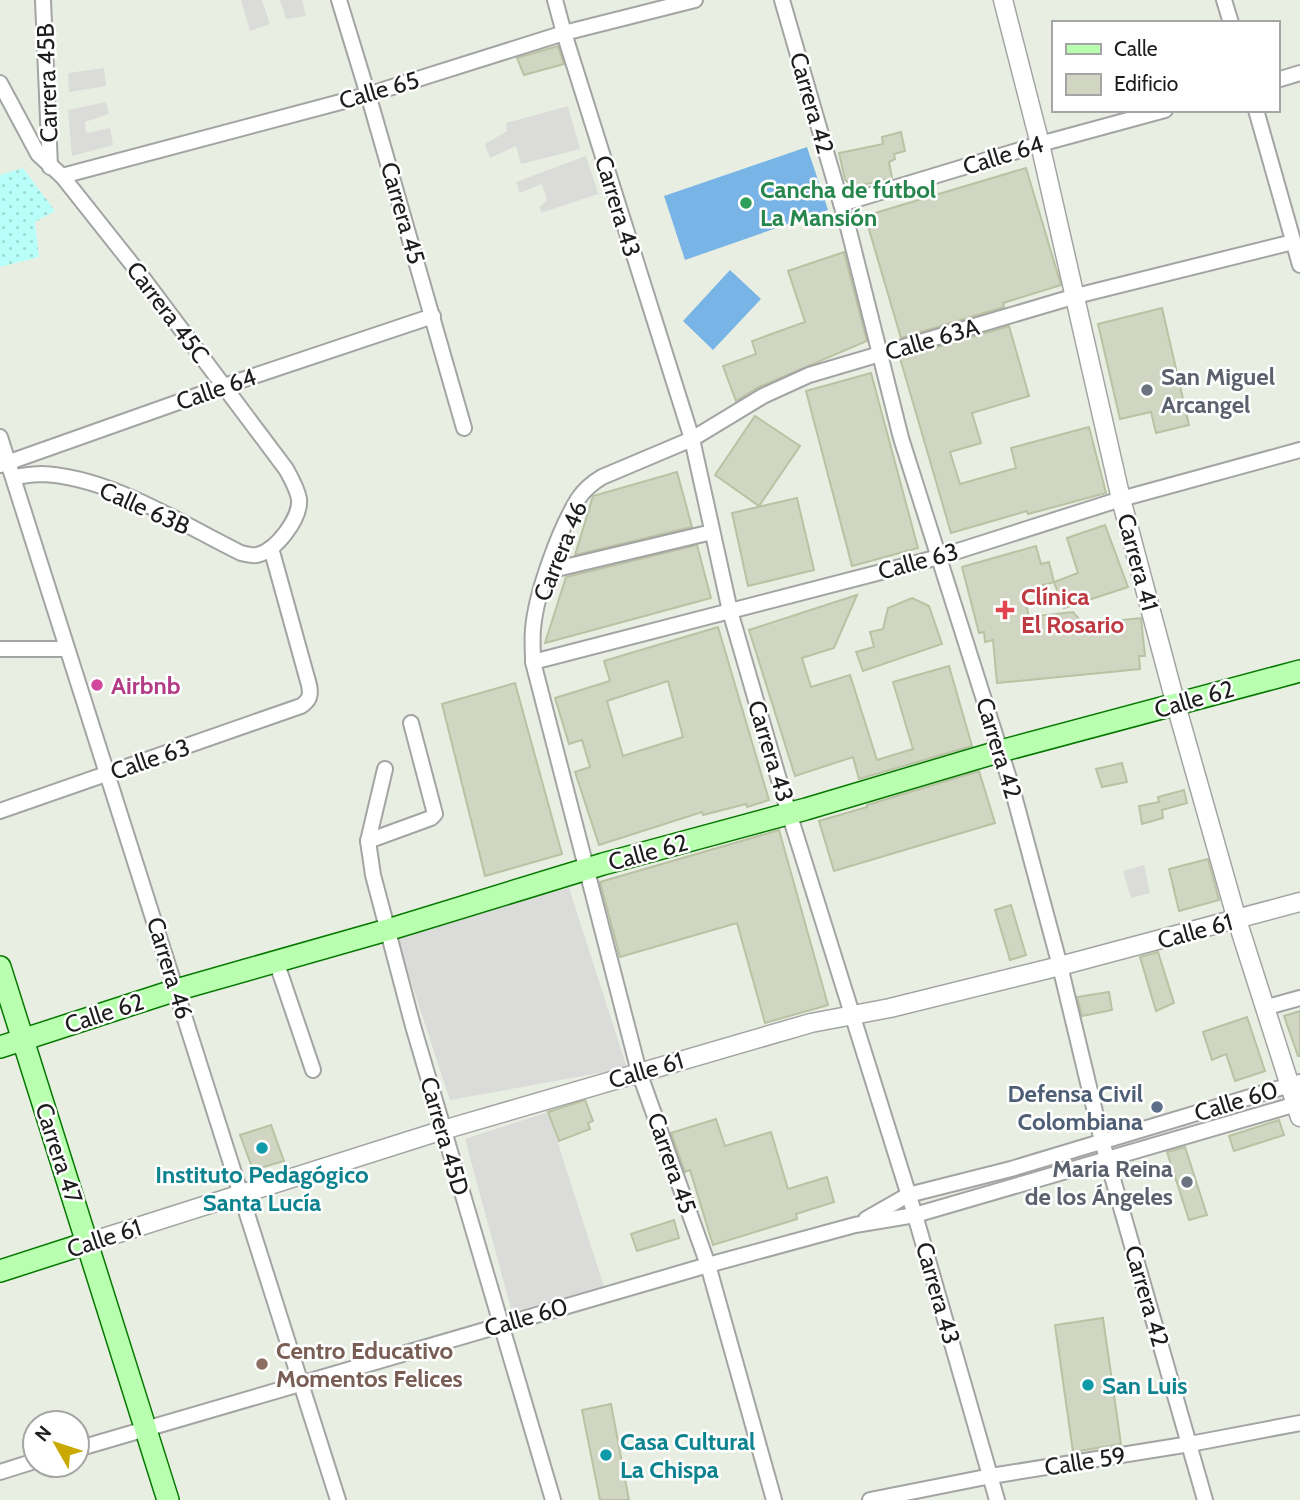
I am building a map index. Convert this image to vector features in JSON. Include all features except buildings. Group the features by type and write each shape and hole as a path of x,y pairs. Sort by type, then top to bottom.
{"main road":[{"name":"Calle 62","path":"0,1047 176,990 588,869 1001,751 1300,671"},
{"name":"Carrera 47","path":"0,967 168,1500"},
{"name":"Calle 61","path":"0,1271 88,1243"}],"street":[{"name":"Carrera 45B","path":"43,0 50,167"},
{"name":"Carrera 45","path":"339,0 464,428"},
{"name":"Carrera 43","path":"555,0 692,439 730,611 915,1215 997,1500"},
{"name":"Calle 65","path":"62,176 367,95 564,33 695,0"},
{"name":"Carrera 42","path":"782,0 841,204 901,438 1001,751 1060,966 1102,1141 1205,1500"},
{"name":"Carrera 41","path":"1003,0 1076,296 1121,499 1175,705 1264,1008 1294,1083 1299,1108"},
{"path":"1224,0 1230,21"},
{"path":"1279,79 1300,73"},
{"name":"Carrera 45C","path":"0,83 38,154 62,176 139,273 296,486 299,502 295,517 271,548"},
{"name":"Calle 64","path":"841,204 1158,112"},
{"path":"1257,112 1300,264"},
{"name":"Calle 63A","path":"590,485 602,477 692,439 786,384 809,375 1076,296 1293,242"},
{"name":"Calle 64","path":"4,463 433,316"},
{"name":"Carrera 46","path":"0,437 4,463 14,477 338,1500"},
{"name":"Calle 63","path":"533,662 939,557 1121,499 1300,450"},
{"name":"Calle 63B","path":"14,477 41,474 103,487 241,553 257,555 271,548"},
{"name":"Carrera 46","path":"533,662 536,606 571,512 590,485"},
{"path":"548,571 712,532"},
{"name":"Calle 63","path":"0,811 307,702 311,694 309,685 271,548"},
{"path":"0,649 67,649"},
{"name":"Carrera 45","path":"533,662 639,1072 708,1265 774,1500"},
{"path":"368,841 431,818 435,814 411,723"},
{"name":"Carrera 45D","path":"385,769 368,841 373,875 499,1325 553,1500"},
{"name":"Calle 61","path":"88,1243 443,1130 811,1023 853,1016 1060,966 1300,902"},
{"path":"276,961 313,1070"},
{"path":"1264,1008 1300,998"},
{"name":"Calle 60","path":"855,1225 908,1195 1011,1169 1294,1083"},
{"name":"Calle 60","path":"91,1445 708,1265 855,1225 915,1215 1107,1157 1299,1108"},
{"name":"Calle 59","path":"870,1500 991,1476 1190,1444 1300,1423"},
{"path":"0,1472 21,1465"}],"shaded area":[{"path":"241,0 262,0 270,24 250,31"},
{"path":"280,0 302,0 306,16 286,19"},
{"path":"104,68 106,86 69,92 68,73"},
{"path":"106,102 109,114 85,122 86,133 110,128 113,145 72,156 68,110"},
{"path":"568,106 580,149 521,164 516,146 490,158 485,144 507,131 506,123"},
{"name":"Cancha de fútbol La Mansión","path":"807,147 828,210 685,260 664,196"},
{"path":"586,156 598,193 601,193 541,213 540,207 547,200 542,184 520,193 516,182"},
{"path":"23,168 55,211 35,222 39,257 0,267 0,175"},
{"path":"730,270 761,299 713,350 683,321"},
{"path":"1144,865 1150,893 1131,898 1123,871"},
{"path":"569,888 627,1068 450,1100 394,930"},
{"path":"548,1112 604,1287 512,1312 465,1139"}],"place":[{"name":"Cancha de fútbol La Mansión","path":"746,203"},
{"name":"San Miguel Arcangel","path":"1147,390"},
{"name":"Clínica El Rosario","path":"1005,610"},
{"name":"Airbnb","path":"97,685"},
{"name":"Defensa Civil Colombiana","path":"1157,1107"},
{"name":"Instituto Pedagógico Santa Lucía","path":"262,1148"},
{"name":"Maria Reina de los Ángeles","path":"1187,1182"},
{"name":"Centro Educativo Momentos Felices","path":"262,1364"},
{"name":"San Luis","path":"1088,1385"},
{"name":"Casa Cultural La Chispa","path":"606,1455"}]}
